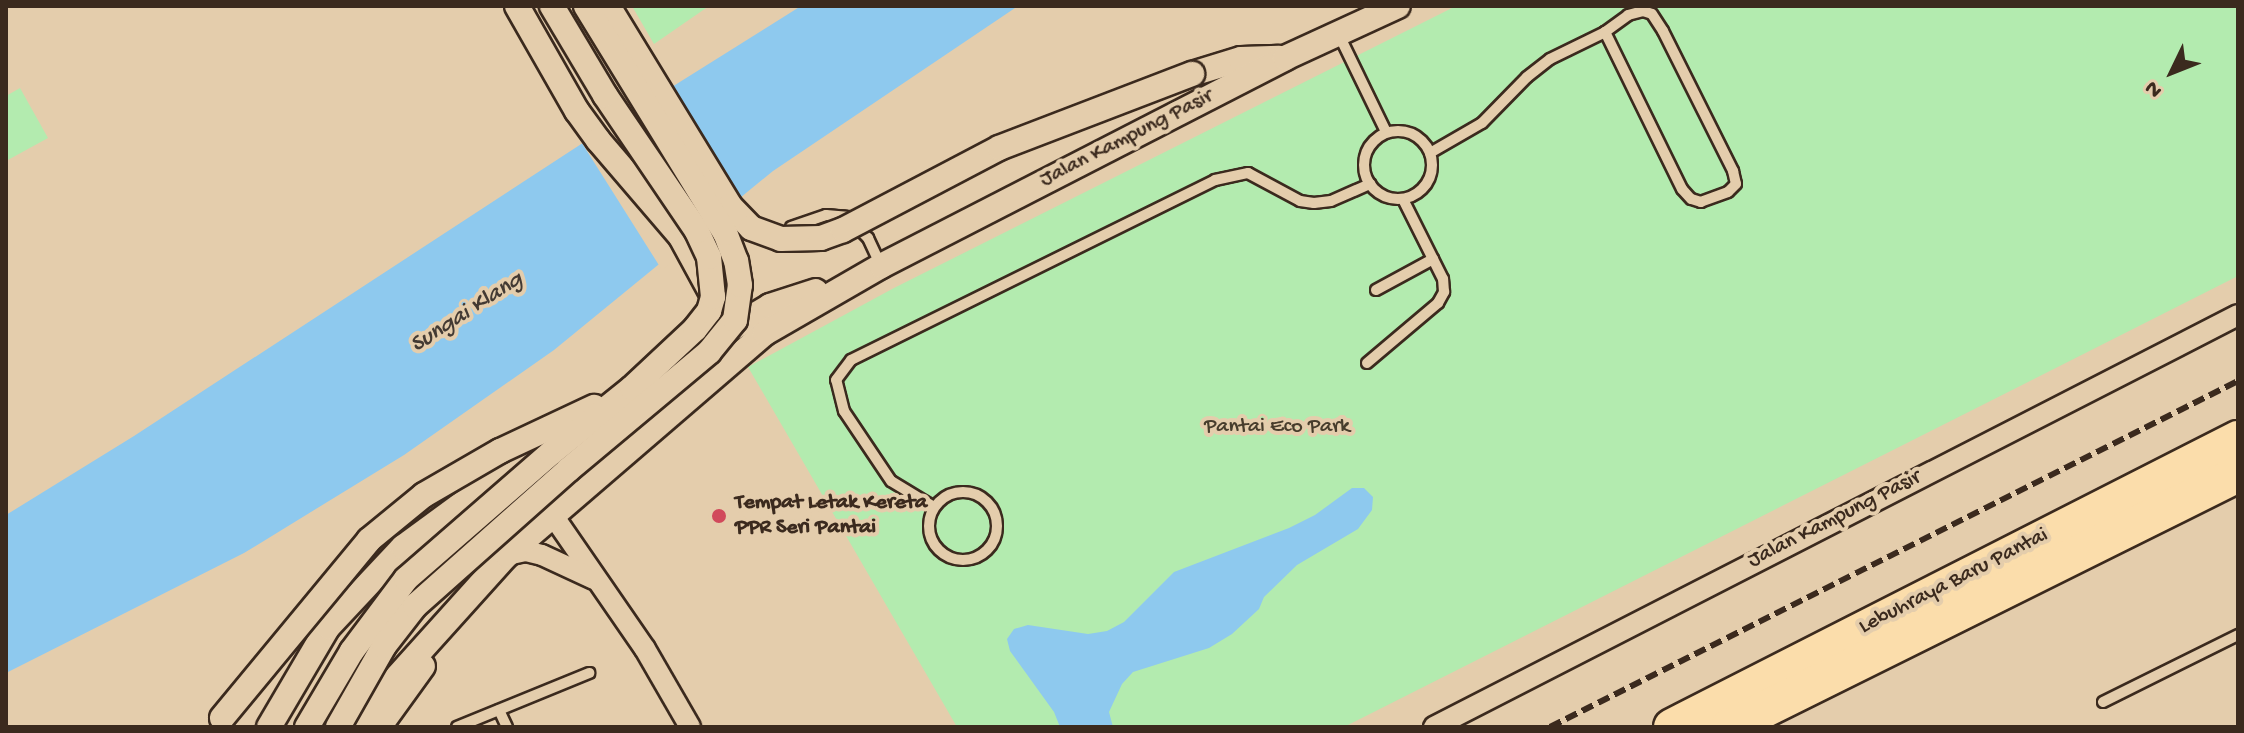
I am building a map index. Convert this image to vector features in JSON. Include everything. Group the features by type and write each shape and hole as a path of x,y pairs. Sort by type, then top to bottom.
{"highway":[{"name":"Lebuhraya Baru Pantai","path":"1672,727 2238,439"},
{"name":"Lebuhraya Baru Pantai","path":"1729,727 2238,474"}],"street":[{"path":"307,727 352,651 406,579 551,453 632,388 695,329 709,311 713,297 709,257 697,231 605,95 552,6"},
{"path":"338,727 384,646 415,606 728,332 738,309 740,285 736,261 725,233 586,6"},
{"path":"608,6 730,206 751,228 781,239 821,238 999,148 1192,74 1241,59 1285,58"},
{"name":"Jalan Kampung Pasir","path":"870,271 1351,22 1398,6"},
{"path":"522,17 598,140 681,237 713,297"},
{"path":"705,167 706,204"},
{"path":"269,727 328,627 403,547 566,428 770,306 870,271"},
{"path":"352,727 507,555 765,333 870,271"},
{"name":"Jalan Kampung Pasir","path":"1434,727 2238,315"},
{"path":"220,722 380,531 424,495 500,451 632,388"},
{"path":"566,428 554,442 544,476 554,517 645,649 690,727"},
{"path":"463,505 493,490 502,491 521,495 554,517"},
{"path":"507,555 526,551 542,555 598,581"},
{"path":"379,727 400,703 464,600"}],"lane":[{"path":"1430,153 1482,123 1527,77 1550,59 1605,32 1628,15 1643,11 1652,14 1733,171 1736,184 1728,192 1701,202 1691,199 1682,189 1605,32"},
{"path":"1351,22 1386,132"},
{"path":"1386,132 1410,132 1420,138 1430,153 1432,171 1429,181 1423,189 1403,199 1382,195 1370,184 1364,158 1376,138 1386,132"},
{"path":"934,507 891,481 844,411 836,380 851,360 1215,180 1235,173 1248,173 1300,201 1314,203 1331,201 1370,184"},
{"path":"1367,363 1442,298 1445,285 1403,199"},
{"path":"791,227 826,215 847,217 868,238 870,271"},
{"path":"1376,290 1433,259"},
{"path":"953,493 976,494 986,500 997,521 993,544 976,558 955,560 945,555 931,539 929,528 934,507 953,493"},
{"path":"2103,702 2238,635"},
{"path":"457,727 589,673"},
{"path":"499,710 507,727"}],"green space":[{"path":"632,6 709,6 654,44"},
{"name":"Pantai Eco Park","path":"1456,6 2238,6 2238,276 1344,727 957,727 748,367 894,288"},
{"path":"20,88 48,138 6,161 6,96"}],"water":[{"name":"Sungai Klang","path":"801,6 1018,6 773,171 554,350 404,455 244,553 6,673 6,515 134,436 592,137"},
{"path":"1352,488 1364,488 1373,497 1372,510 1358,529 1297,565 1264,597 1259,609 1232,634 1209,648 1133,672 1122,684 1109,712 1113,727 1060,727 1054,712 1010,651 1007,639 1014,629 1028,625 1088,634 1107,631 1124,622 1174,572 1289,528 1315,515"}],"pier":[{"path":"672,83 712,162 741,203 662,270 580,140"}],"railway":[{"path":"1550,727 2238,381"}],"place":[{"name":"Tempat Letak Kereta PPR Seri Pantai","path":"719,516"}]}
